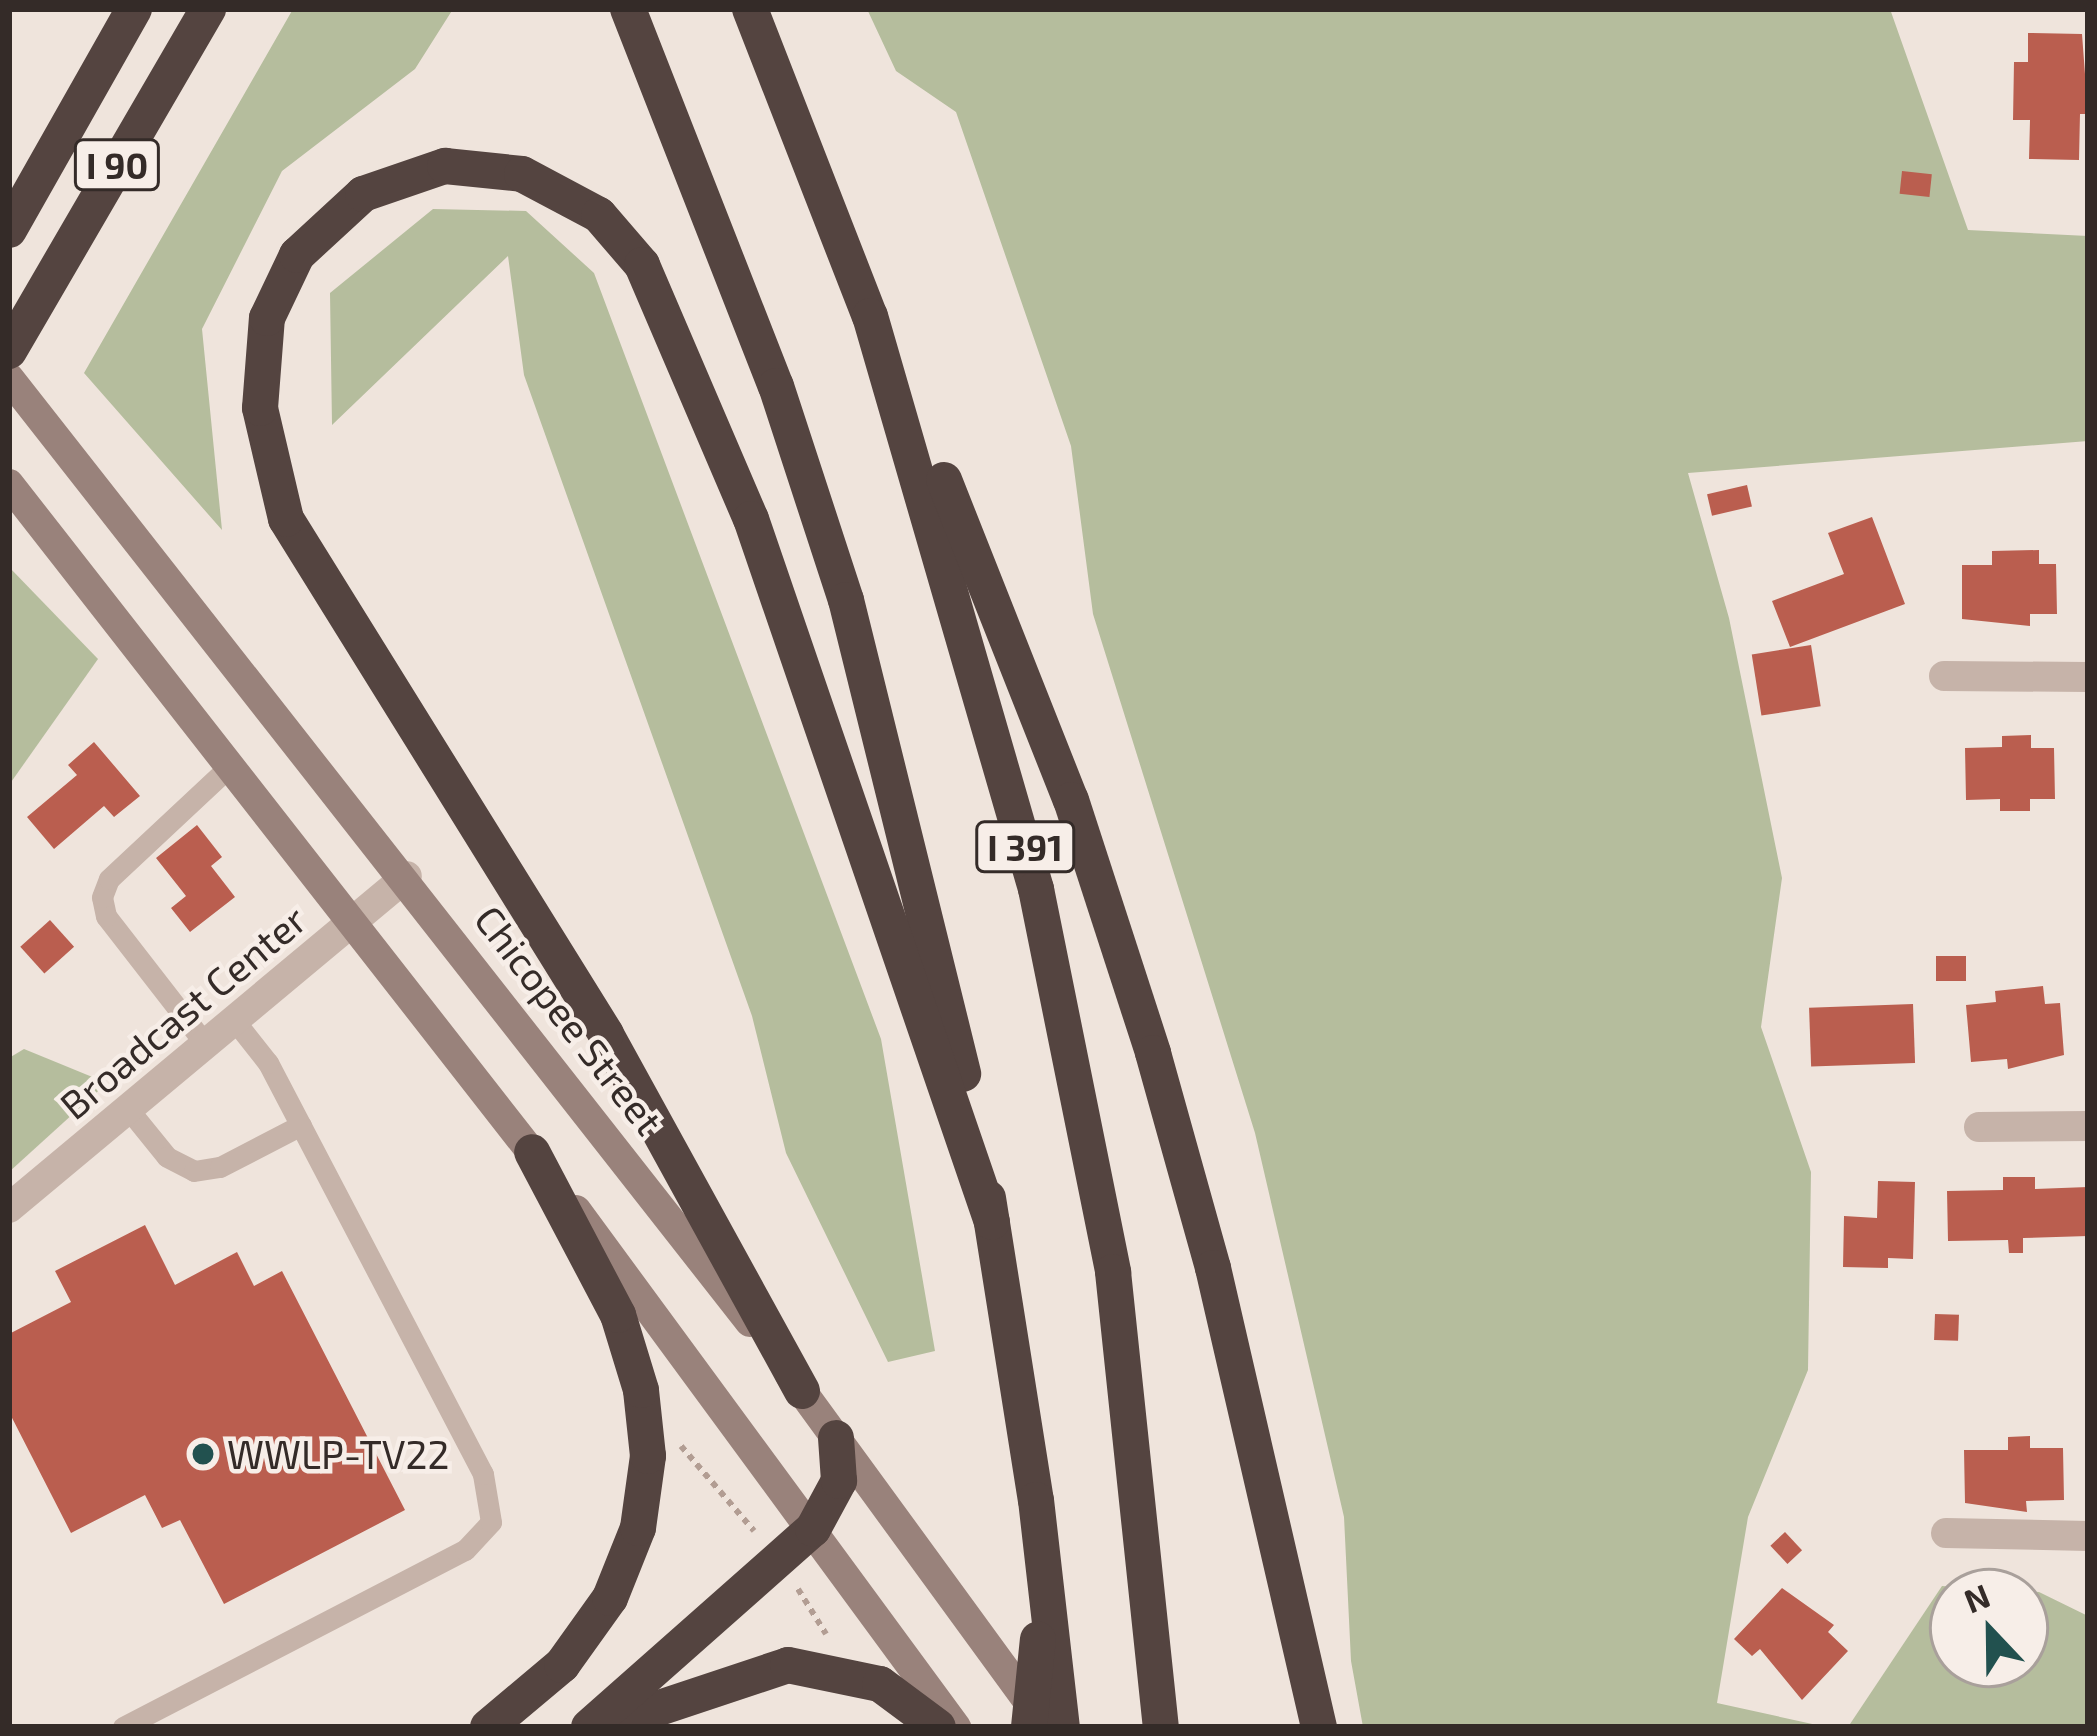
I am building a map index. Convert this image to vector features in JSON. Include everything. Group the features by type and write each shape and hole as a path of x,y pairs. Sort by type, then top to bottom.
{"highway":[{"name":"I 90","path":"9,230 134,9"},
{"name":"I 90","path":"18,336 208,9"},
{"name":"I 391","path":"628,9 776,386 846,600 926,907 992,1222 1045,1570 1062,1727"},
{"name":"I 391","path":"750,9 831,212 981,678 1078,1079 1134,1433 1160,1724"},
{"path":"802,1391 606,1034 286,519 260,408 267,318 312,236 363,194 446,166 522,174 599,215 642,265 751,519 992,1222"},
{"path":"831,212 995,602 1114,926 1214,1268 1318,1727"},
{"path":"488,1727 562,1665 610,1598 638,1528 648,1456 641,1390 618,1315 532,1152"},
{"path":"589,1727 813,1529 839,1481 836,1438"},
{"path":"1029,1727 1045,1570"},
{"path":"606,1727 717,1683 788,1665 880,1684 938,1727"}],"main road":[{"name":"Chicopee Street","path":"9,378 407,876 802,1391 1046,1727"},
{"path":"9,484 532,1152 956,1727"}],"street":[{"path":"1944,676 2088,677"},
{"name":"Broadcast Center","path":"9,1208 407,876"},
{"path":"1979,1127 2088,1126"},
{"path":"1946,1533 2088,1536"}],"lane":[{"path":"206,1045 106,916 102,897 109,879 232,764"},
{"path":"123,1727 465,1550 491,1522 483,1474 301,1125 234,1020"},
{"path":"129,1110 167,1157 194,1171 220,1166 301,1125"}],"path":[{"path":"671,1444 687,1448 758,1535"},
{"path":"794,1583 831,1642"}],"green space":[{"path":"293,9 453,9 415,69 282,171 202,329 222,530 84,373"},
{"path":"867,9 1890,9 1968,230 2088,236 2088,441 1688,473 1729,618 1782,878 1761,1027 1811,1172 1808,1370 1748,1517 1717,1703 1826,1727 1363,1727 1351,1661 1344,1517 1255,1133 1093,614 1071,446 956,112 896,71"},
{"path":"433,209 526,211 594,273 881,1039 935,1351 888,1362 786,1153 752,1016 524,375 508,256 332,425 330,293"},
{"path":"9,567 98,659 9,785"},
{"path":"24,1049 107,1083 9,1172 9,1058"},
{"path":"2049,1597 2088,1616 2088,1727 1848,1727 1929,1606 1929,1688 2049,1688"}],"building":[{"path":"2028,33 2082,34 2088,114 2080,114 2079,160 2029,159 2030,120 2013,120 2014,62 2028,62"},
{"path":"1902,171 1932,174 1929,197 1900,194"},
{"path":"1747,485 1752,506 1712,516 1707,494"},
{"path":"1872,517 1905,604 1790,647 1772,601 1844,574 1828,533"},
{"path":"2039,550 2039,564 2056,564 2057,614 2030,614 2030,626 1962,619 1962,565 1992,565 1992,551"},
{"path":"1811,645 1821,706 1761,716 1752,654"},
{"path":"2031,735 2031,748 2054,748 2055,799 2030,799 2030,811 2000,811 2000,799 1966,800 1965,748 2002,747 2002,736"},
{"path":"94,742 140,796 114,817 104,806 54,849 27,817 77,775 68,765"},
{"path":"197,825 222,857 211,866 235,897 190,932 171,908 186,896 156,858"},
{"path":"50,920 74,947 44,974 20,947"},
{"path":"1936,956 1966,956 1966,981 1936,981"},
{"path":"2043,986 2045,1004 2060,1003 2064,1055 2008,1069 2007,1059 1971,1062 1966,1005 1996,1002 1995,991"},
{"path":"1913,1004 1915,1063 1811,1067 1809,1008"},
{"path":"2003,1177 2035,1177 2035,1189 2088,1187 2088,1236 2023,1238 2023,1253 2009,1253 2008,1240 1948,1241 1947,1191 2003,1190"},
{"path":"1878,1181 1915,1182 1913,1259 1888,1258 1888,1268 1843,1267 1844,1216 1877,1218"},
{"name":"WWLP-TV22","path":"145,1225 175,1285 237,1252 254,1286 282,1271 405,1510 224,1604 180,1520 162,1528 145,1495 71,1533 9,1412 9,1334 71,1302 55,1271"},
{"path":"1935,1314 1959,1315 1958,1341 1934,1340"},
{"path":"2030,1436 2030,1448 2063,1448 2064,1500 2026,1501 2027,1512 1965,1503 1964,1450 2008,1450 2008,1437"},
{"path":"1785,1532 1802,1550 1787,1564 1770,1546"},
{"path":"1782,1588 1834,1625 1828,1632 1848,1651 1802,1700 1760,1649 1752,1656 1734,1639"}],"place":[{"name":"WWLP-TV22","path":"203,1454"}]}
